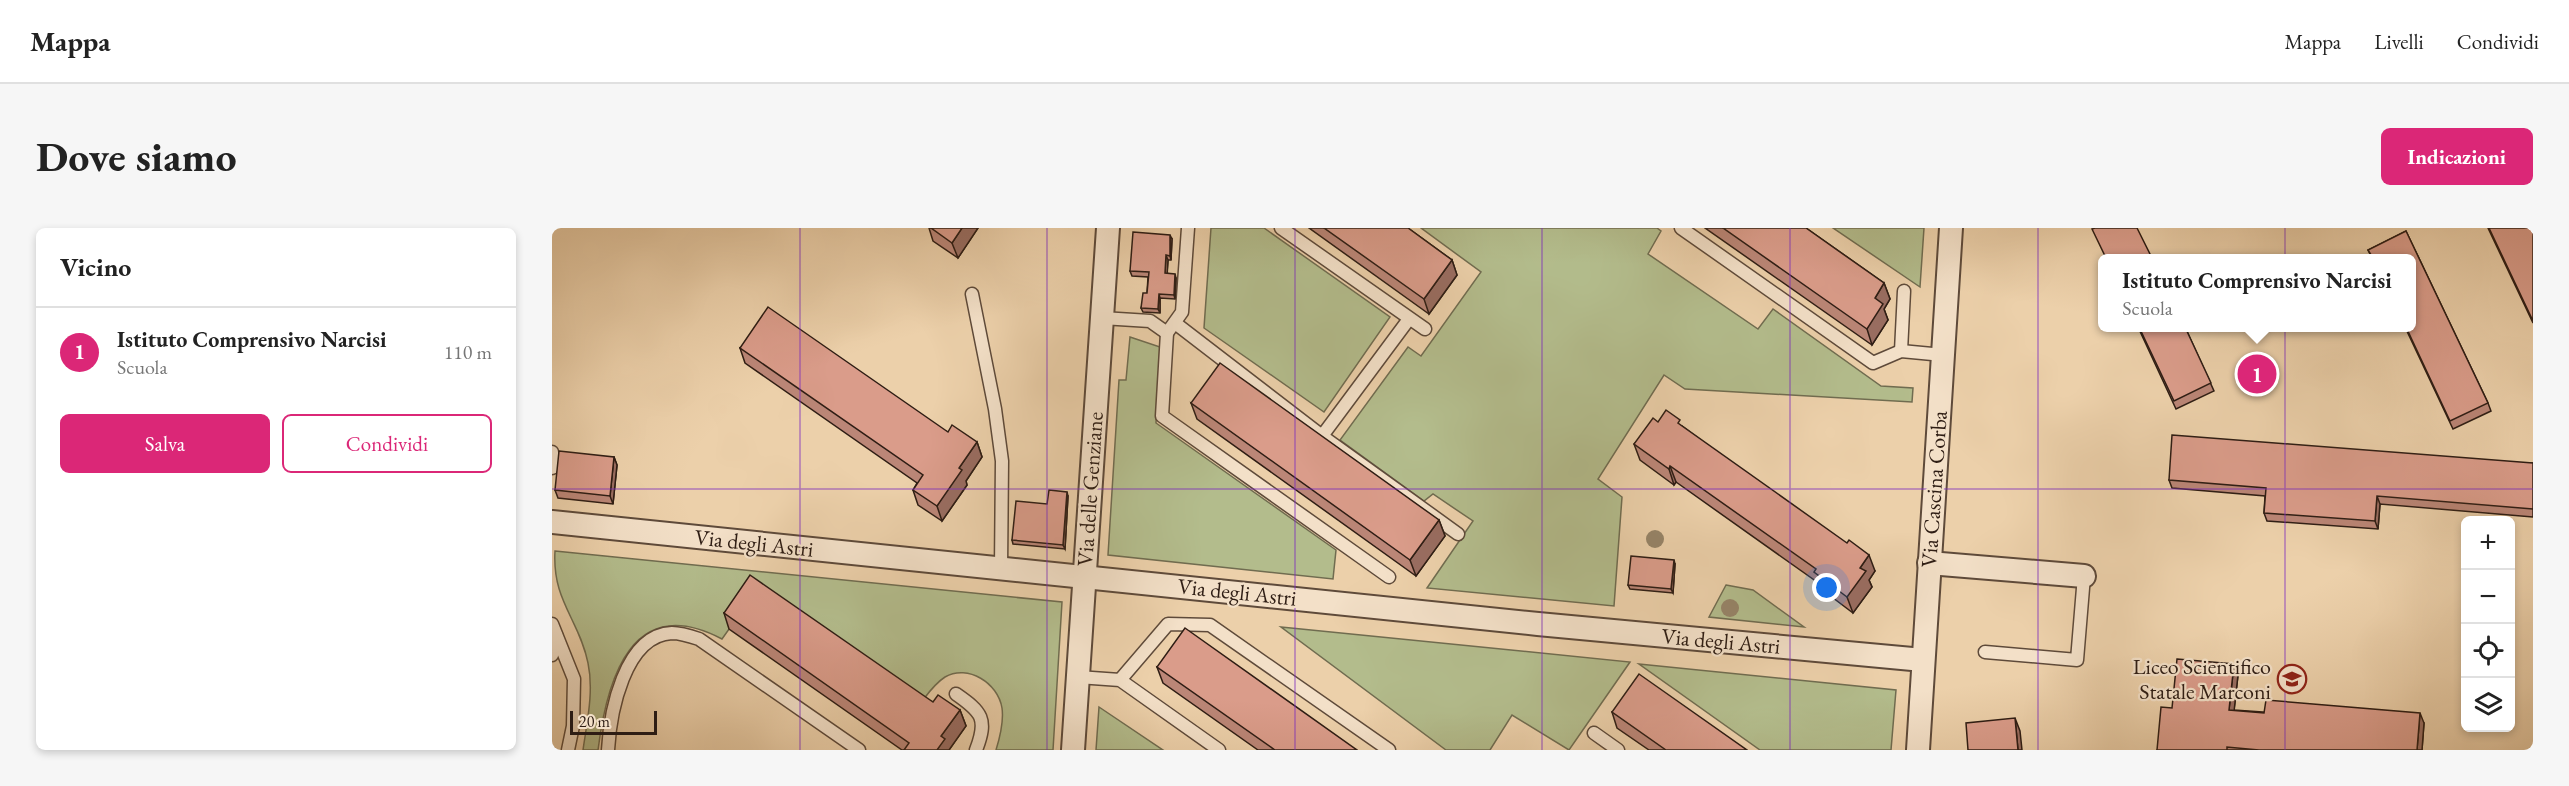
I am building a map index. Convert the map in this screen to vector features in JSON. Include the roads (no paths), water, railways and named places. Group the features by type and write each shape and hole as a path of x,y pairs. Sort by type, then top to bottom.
{"street":[{"name":"Via delle Genziane","path":"1073,750 1108,228"},
{"name":"Via Cascina Corba","path":"1918,750 1951,228"},
{"name":"Via degli Astri","path":"552,522 1550,625 1923,660"},
{"path":"1929,563 2084,576"}],"lane":[{"path":"1188,228 1182,312 1167,333 1162,416 1389,577"},
{"path":"1281,228 1425,329"},
{"path":"1681,228 1873,363 1901,351 1943,355"},
{"path":"1901,351 1904,291"},
{"path":"972,294 995,410 1002,461 1001,568"},
{"path":"1102,318 1150,321 1167,333"},
{"path":"1322,436 1409,319"},
{"path":"1175,323 1322,436 1458,534"},
{"path":"552,452 552,468"},
{"path":"1985,652 2077,660 2084,576"},
{"path":"1120,680 1168,624 1210,625 1389,750"},
{"path":"552,655 554,629"},
{"path":"554,629 574,679 573,726 568,750"},
{"path":"608,750 617,693 632,662 649,642 671,633 699,639 859,750"},
{"path":"1078,677 1120,680 1220,750"},
{"path":"956,694 977,708 980,714 982,727 976,750"},
{"path":"1594,733 1618,750"}],"place":[{"name":"Istituto Comprensivo Narcisi","path":"2257,374"},
{"name":"Liceo Scientifico Statale Marconi","path":"2292,679"}]}
